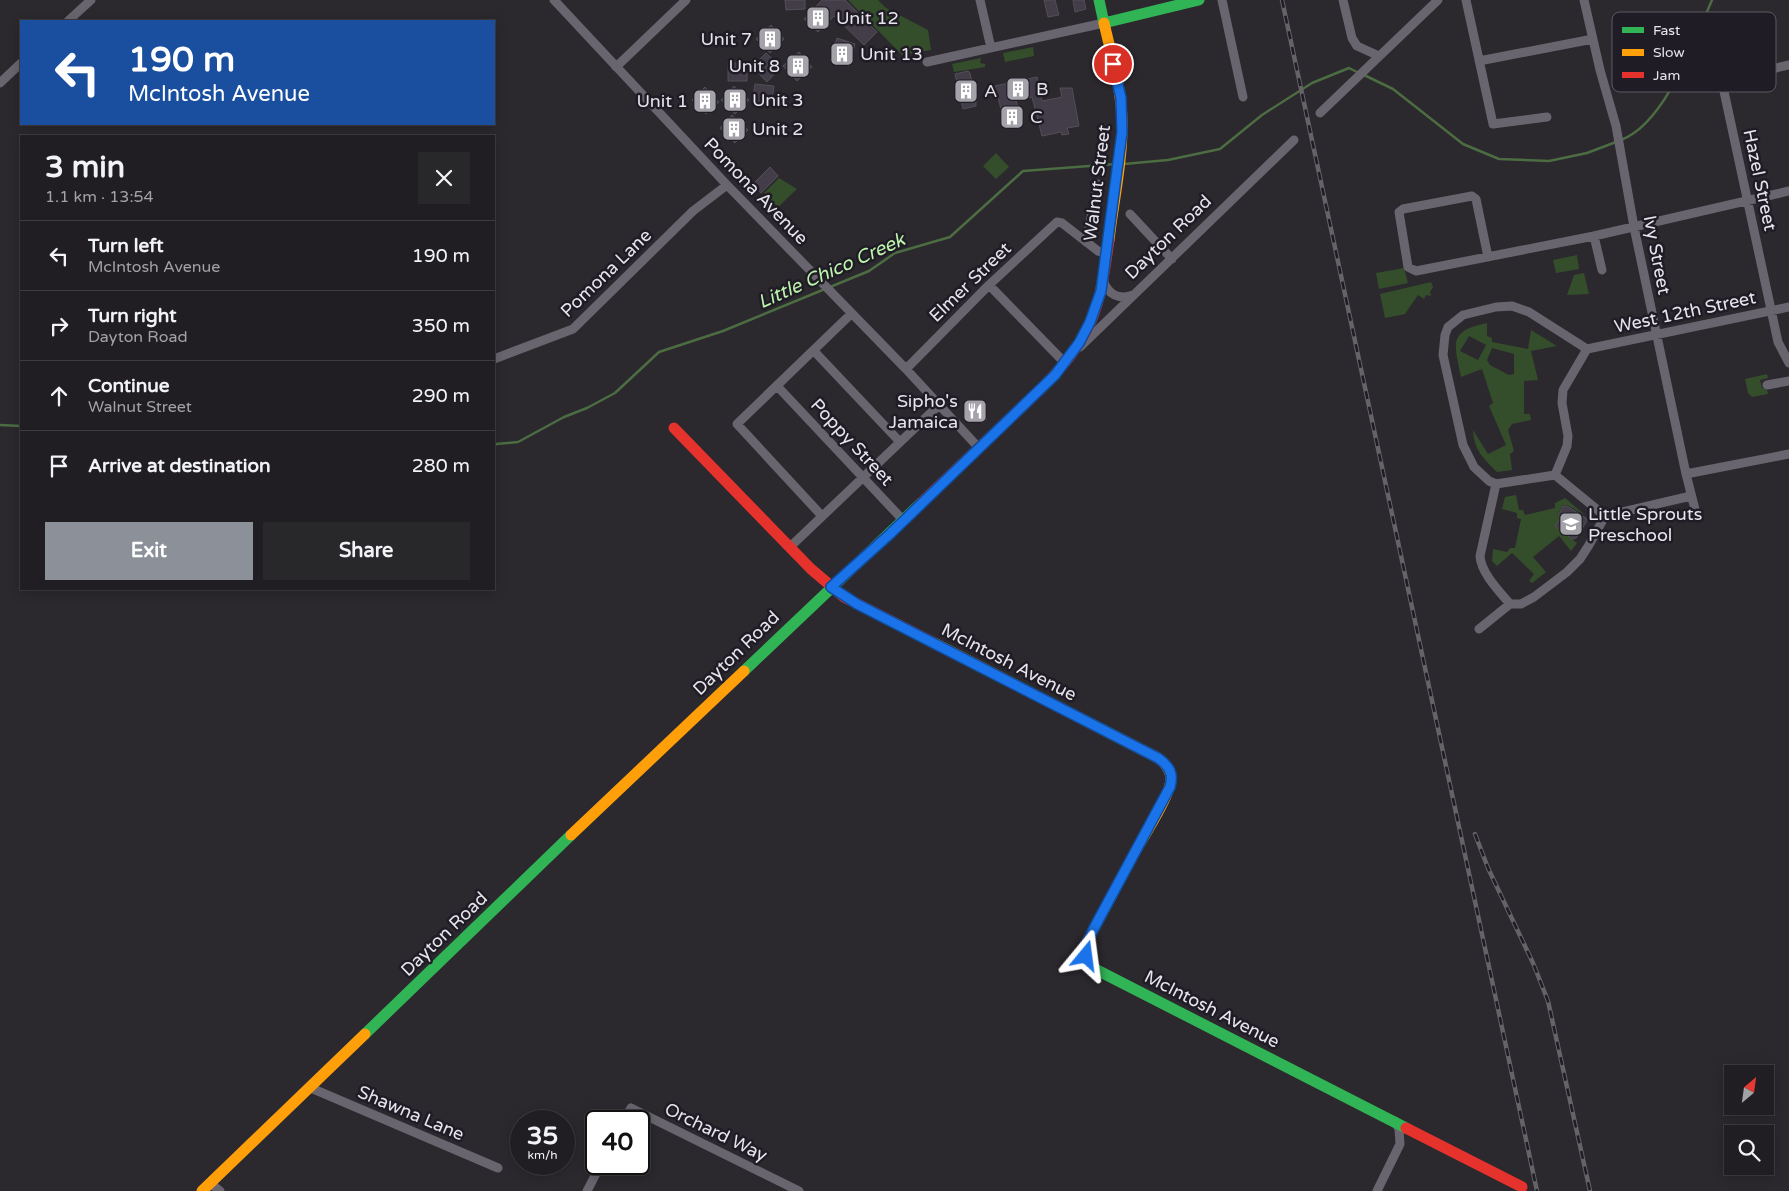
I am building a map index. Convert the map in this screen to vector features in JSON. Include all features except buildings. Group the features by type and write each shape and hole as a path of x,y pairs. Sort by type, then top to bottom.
{"street":[{"path":"69,20 91,0"},
{"name":"Pomona Avenue","path":"555,0 727,185 906,369 978,447"},
{"path":"616,67 686,0"},
{"path":"980,0 991,48"},
{"name":"Walnut Street","path":"1064,362 1079,343 1090,322 1101,291 1120,145 1121,98 1099,0"},
{"path":"927,62 1199,0"},
{"path":"1222,0 1243,97"},
{"path":"1343,0 1352,38 1357,46 1379,56"},
{"path":"1320,113 1438,0"},
{"path":"1466,0 1493,124 1547,117"},
{"name":"Ivy Street","path":"1584,0 1623,158 1634,227 1656,334 1697,517"},
{"path":"1479,61 1593,39"},
{"path":"0,82 20,64"},
{"path":"1776,68 1789,65"},
{"name":"Hazel Street","path":"1725,92 1778,342 1789,363"},
{"name":"Dayton Road","path":"206,1187 311,1088 582,825 1055,375 1064,362 1294,140"},
{"path":"1098,184 1086,242 1106,254"},
{"name":"Pomona Lane","path":"495,359 573,330 693,211 727,185"},
{"path":"1488,257 1476,199 1472,196 1403,209 1399,212 1408,267 1416,271 1488,257 1577,239 1594,236 1789,191"},
{"path":"1130,214 1172,259"},
{"name":"Elmer Street","path":"906,369 989,285 1054,223 1060,222 1086,242"},
{"path":"1594,236 1602,270"},
{"path":"1103,278 1108,290 1114,295 1125,298 1133,295"},
{"path":"989,285 1064,362"},
{"path":"1555,475 1567,441 1562,403 1563,390 1588,349 1529,312 1512,306 1496,307 1463,315 1448,327 1445,335 1443,355 1463,445 1474,467 1488,481 1496,484 1555,475 1605,516"},
{"name":"West 12th Street","path":"1588,349 1789,306"},
{"path":"822,516 737,424 851,314"},
{"path":"814,351 900,442"},
{"path":"1767,385 1789,381"},
{"name":"Poppy Street","path":"778,386 903,520"},
{"path":"790,546 938,405"},
{"name":"McIntosh Avenue","path":"674,428 831,587 857,604 1165,763 1172,775 1170,787 1085,948 1088,961 1100,973 1522,1186"},
{"path":"1686,474 1789,454"},
{"path":"1496,484 1480,561 1510,604"},
{"path":"1479,629 1510,604 1521,604 1567,572 1590,545 1605,516 1691,496"},
{"name":"Shawna Lane","path":"311,1088 498,1168"},
{"name":"Orchard Way","path":"650,1117 799,1191"},
{"path":"1377,1191 1400,1144 1399,1129 1395,1121"},
{"path":"587,1191 595,1175"},
{"path":"206,1187 220,1191"}],"green space":[{"path":"848,0 878,0 886,8 928,30 931,50 902,55"},
{"path":"1033,47 1034,56 1005,62 1003,53"},
{"path":"981,58 980,63 985,64 985,67 954,72 952,64"},
{"path":"996,153 1009,167 996,179 983,166"},
{"path":"779,178 797,189 778,207 764,193"},
{"path":"1577,255 1579,269 1556,273 1553,260"},
{"path":"1404,268 1408,283 1379,289 1376,273"},
{"path":"1584,273 1589,294 1567,295 1574,275"},
{"path":"1431,282 1433,287 1430,292 1431,296 1426,295 1424,299 1418,295 1405,314 1385,318 1380,294"},
{"path":"1487,323 1487,336 1492,338 1492,342 1528,349 1531,330 1557,346 1531,351 1538,380 1524,381 1524,414 1530,414 1531,420 1512,424 1508,430 1514,451 1510,454 1512,470 1497,472 1484,458 1475,443 1473,430 1488,454 1506,445 1489,406 1493,403 1482,369 1461,377 1456,347 1457,340 1466,330","holes":["1469,336 1486,345 1478,360 1460,351","1492,348 1514,354 1514,374 1509,375 1490,365 1487,360"]},
{"path":"1767,374 1768,378 1760,380 1762,388 1767,390 1768,394 1752,397 1748,393 1745,379"},
{"path":"1516,495 1519,510 1523,510 1525,515 1555,508 1555,503 1565,498 1585,515 1564,505 1557,515 1561,517 1555,526 1577,543 1571,551 1559,536 1533,557 1546,572 1532,583 1529,581 1534,574 1512,553 1497,566 1492,561 1493,549 1507,552 1510,548 1515,548 1521,519 1517,518 1517,513 1502,509 1505,497"}],"waterway":[{"name":"Little Chico Creek","path":"1707,12 1712,0"},
{"name":"Little Chico Creek","path":"1124,164 1168,160 1220,149 1262,115 1312,83 1349,68 1359,73"},
{"name":"Little Chico Creek","path":"1364,75 1393,89 1463,144 1499,159 1549,161 1587,153 1616,142"},
{"name":"Little Chico Creek","path":"1621,140 1637,131 1651,117 1668,92"},
{"name":"Little Chico Creek","path":"830,287 869,271 895,253 950,237 1023,171 1116,164"},
{"name":"Little Chico Creek","path":"495,446 518,442 564,417 587,408 615,393 659,352 723,331 825,289"},
{"name":"Little Chico Creek","path":"0,425 20,426"}],"railway":[{"path":"1282,0 1537,1191"},
{"path":"1475,834 1488,868 1533,963 1548,1001 1590,1191"}],"traffic: fast":[{"path":"1099,0 1104,23 1199,0"},
{"path":"744,671 921,503"},
{"path":"365,1034 571,835"},
{"path":"1136,850 1088,940 1086,955 1093,968 1406,1128"}],"traffic: slow":[{"path":"1104,23 1116,76 1122,116 1121,157 1109,240"},
{"path":"934,643 1158,758 1168,768 1171,777 1168,792 1136,850"},
{"path":"571,835 744,671"},
{"path":"202,1191 365,1034"}],"traffic: jam":[{"path":"921,503 1042,388 1075,350 1095,311 1103,281 1109,240"},
{"path":"674,428 811,569 844,597 934,643"},
{"path":"1406,1128 1522,1187"}],"place":[{"name":"Unit 12","path":"818,18"},
{"name":"Unit 7","path":"770,39"},
{"name":"Unit 13","path":"842,54"},
{"name":"Unit 8","path":"798,66"},
{"name":"B","path":"1018,89"},
{"name":"A","path":"966,91"},
{"name":"Unit 3","path":"735,100"},
{"name":"Unit 1","path":"705,101"},
{"name":"C","path":"1012,117"},
{"name":"Unit 2","path":"734,129"},
{"name":"Sipho's Jamaica","path":"975,411"},
{"name":"Little Sprouts Preschool","path":"1571,524"}],"route":[{"path":"1086,956 1085,948 1088,940 1170,787 1172,780 1170,769 1158,758 857,604 831,587 890,534 1055,375 1079,343 1097,306 1101,291 1122,132 1121,98 1113,64"}]}
